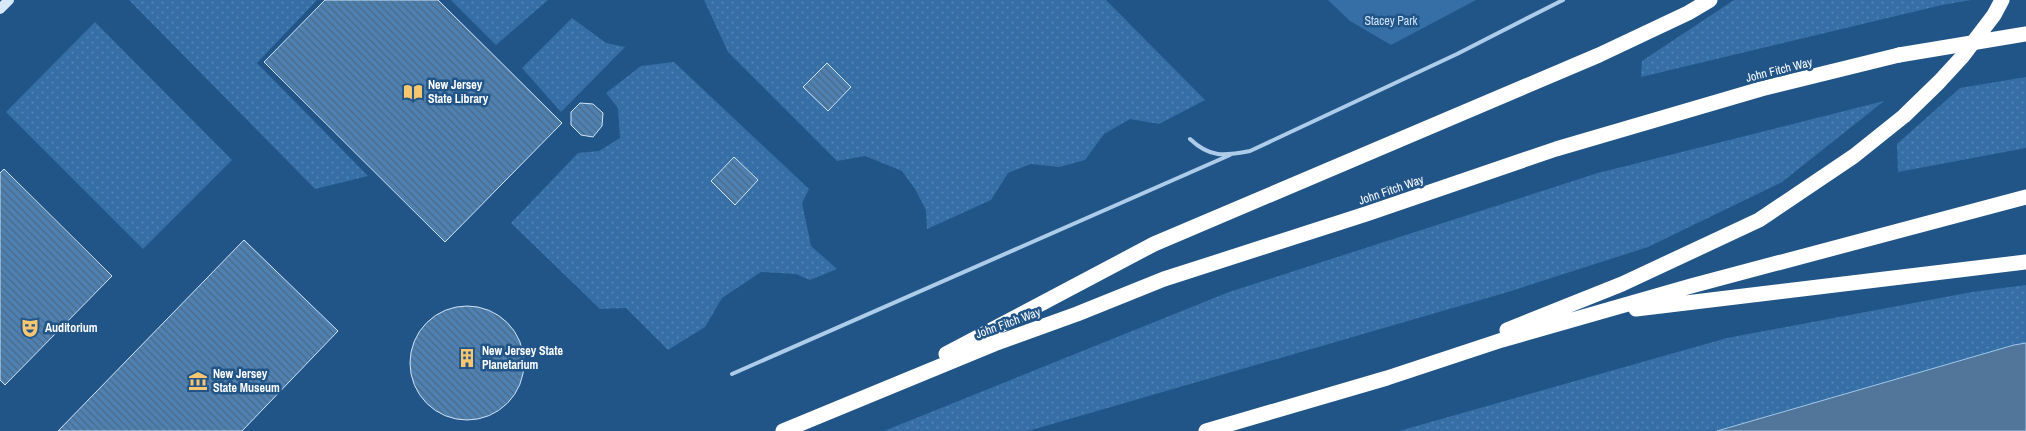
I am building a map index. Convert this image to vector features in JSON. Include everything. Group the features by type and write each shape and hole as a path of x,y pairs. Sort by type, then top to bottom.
{"highway":[{"path":"866,397 1154,244 1599,55 1688,13 1710,0"},
{"path":"1387,378 1622,284 1759,220 1854,156 1904,116 1962,57 1994,15 2002,0"},
{"name":"John Fitch Way","path":"783,431 994,344 1077,314 1164,279 1366,214 1556,149 1761,89 1899,55 2026,34"},
{"path":"1206,431 1387,378 1502,340 1692,286 2026,197"},
{"path":"1595,314 2026,262"}],"street":[{"path":"0,9 9,0"}],"lane":[{"path":"732,374 1230,155 1250,151 1457,54 1563,0"},
{"path":"1190,139 1202,150 1214,154 1230,155"}],"green space":[{"path":"129,0 317,0 257,63 368,176 315,189"},
{"path":"451,0 548,0 496,45"},
{"path":"704,0 1106,0 1205,100 1159,124 1130,119 1104,134 1085,160 1059,167 1031,164 1008,173 991,200 927,229 926,210 915,189 902,171 865,156 837,161 728,52"},
{"name":"Stacey Park","path":"1328,0 1476,0 1391,45 1350,21"},
{"path":"1734,0 1971,0 1942,5 1641,77 1642,61"},
{"path":"572,18 606,43 625,47 561,112 522,68"},
{"path":"95,22 232,160 143,249 6,112"},
{"path":"674,62 809,189 802,203 811,246 837,269 810,280 796,274 761,272 722,298 705,327 668,350 626,308 600,309 511,223 578,153 599,151 620,138 618,108 606,93 641,66"},
{"path":"2026,77 2026,148 1898,172 1897,144 1960,88"},
{"path":"1884,101 1782,182 1648,247 1508,292 1028,431 884,431 1229,292 1598,173"},
{"path":"2026,285 2026,343 1717,431 1399,431 1727,338 1972,292"}],"shaded area":[{"path":"2026,343 2026,431 1717,431 2014,345"}],"building":[{"name":"New Jersey State Library","path":"325,0 438,0 562,123 445,242 264,62"},
{"path":"827,63 851,87 828,111 803,87"},
{"path":"580,103 593,104 603,113 602,126 593,137 581,135 571,125 571,112"},
{"path":"734,157 758,180 735,205 711,181"},
{"name":"Auditorium","path":"4,169 112,276 5,385 0,380 0,173"},
{"name":"New Jersey State Museum","path":"244,240 338,331 242,431 58,431"},
{"name":"New Jersey State Planetarium","path":"467,306 489,310 507,323 520,341 524,363 520,385 507,403 489,416 467,420 445,416 427,403 414,385 410,363 414,341 427,323 445,310"}],"place":[{"name":"New Jersey State Library","path":"413,92"},
{"name":"Auditorium","path":"30,328"},
{"name":"New Jersey State Planetarium","path":"467,358"},
{"name":"New Jersey State Museum","path":"198,381"}]}
